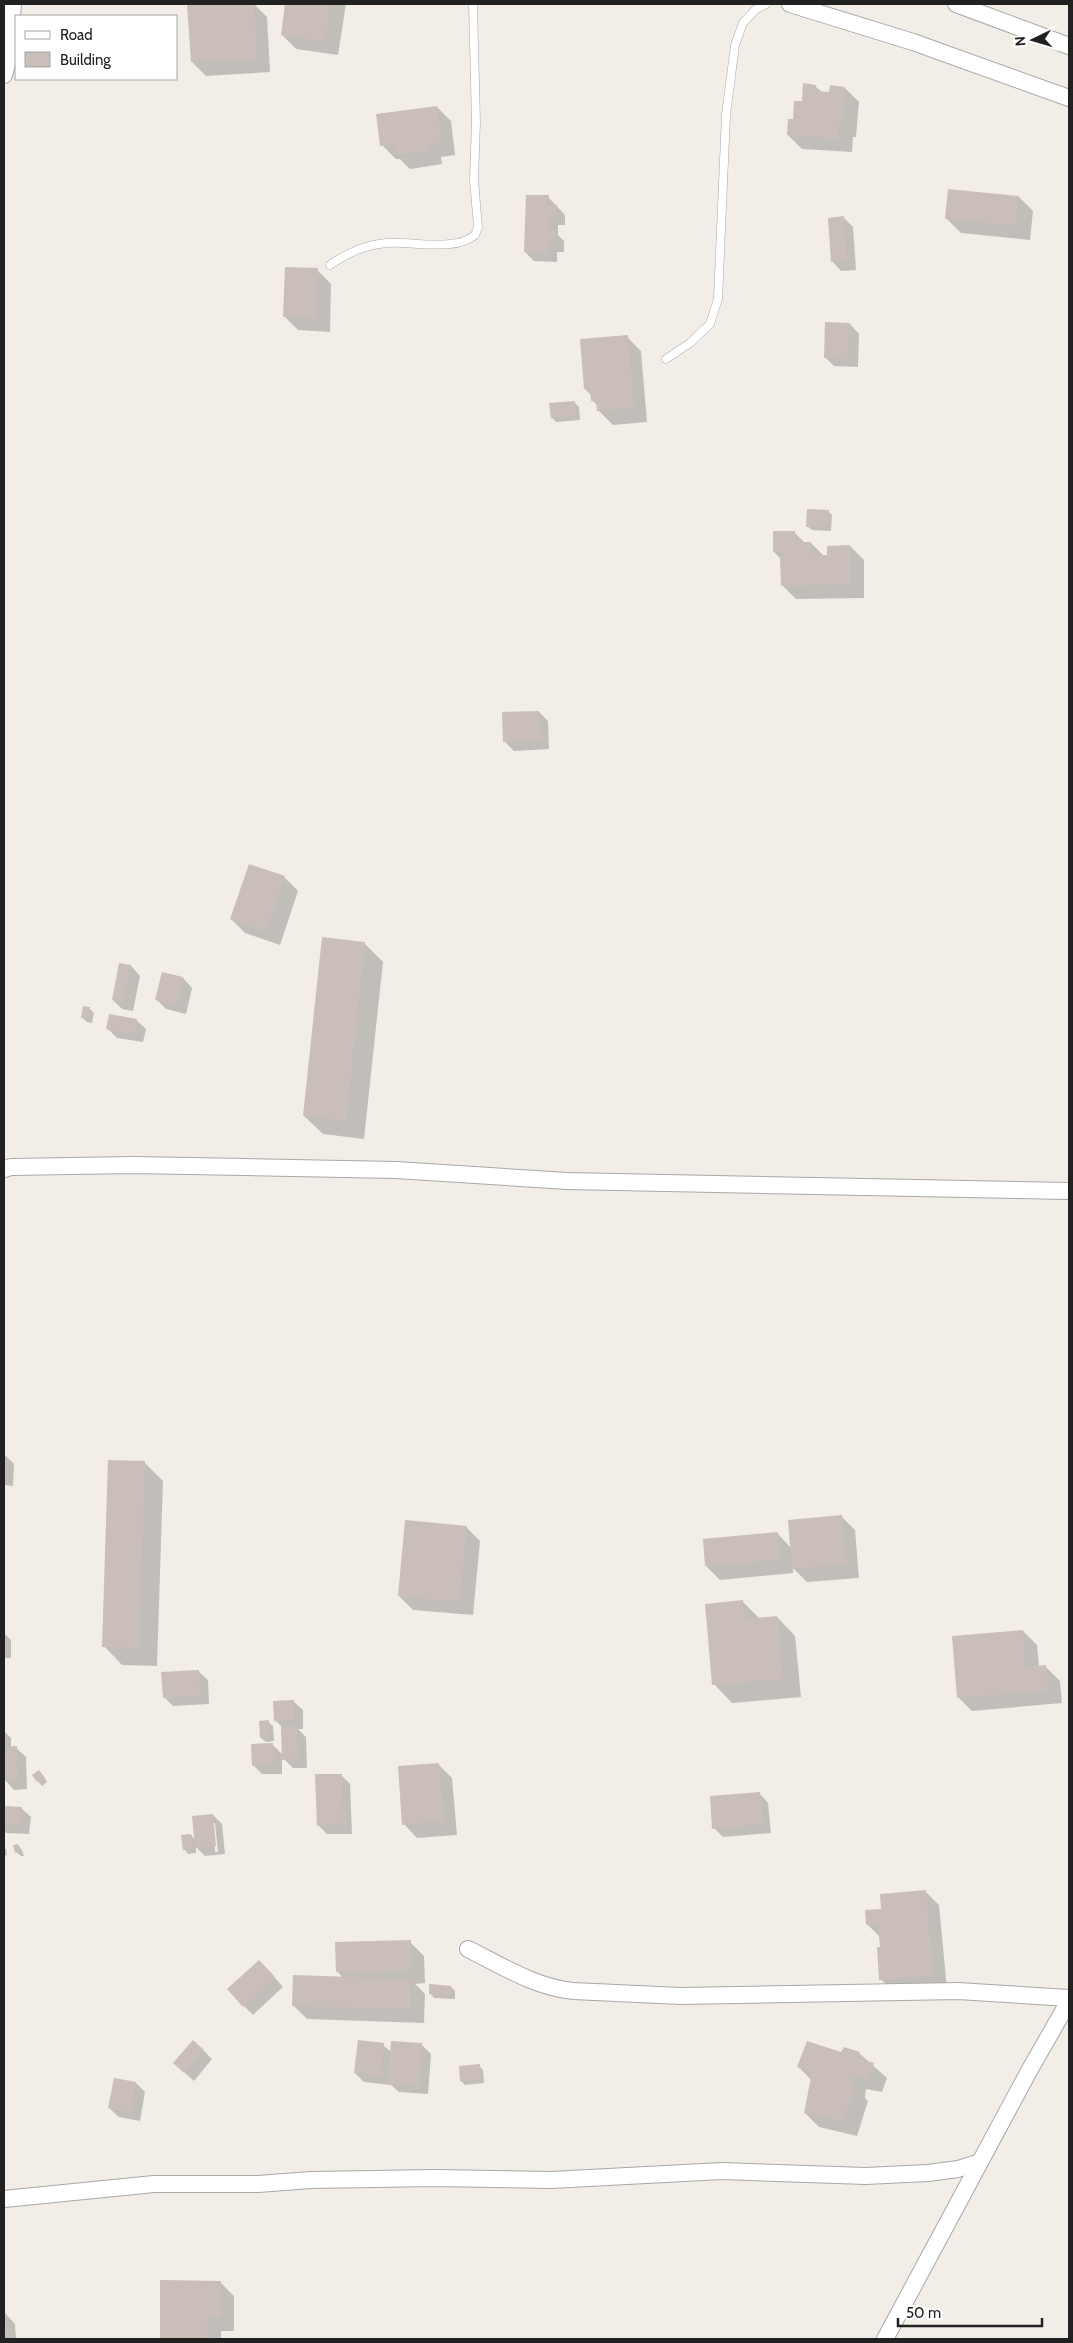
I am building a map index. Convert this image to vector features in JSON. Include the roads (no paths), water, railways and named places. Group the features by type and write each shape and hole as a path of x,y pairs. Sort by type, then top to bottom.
{"street":[{"path":"4,75 8,60 13,4"},
{"path":"790,4 913,42 1069,98"},
{"path":"956,4 1069,46"},
{"path":"4,1169 11,1167 133,1165 396,1170 567,1181 1069,1191"},
{"path":"468,1949 526,1978 556,1990 573,1992 681,1996 958,1991 1069,2000 885,2339"},
{"path":"4,2199 154,2184 258,2184 311,2180 435,2178 551,2180 722,2171 866,2176 928,2173 958,2169 980,2162"}],"lane":[{"path":"330,265 350,251 367,246 389,243 441,244 463,242 475,235 478,227 474,180 476,122 473,4"},
{"path":"666,359 690,344 710,324 718,299 726,115 735,45 743,23 755,10 766,4"}]}
